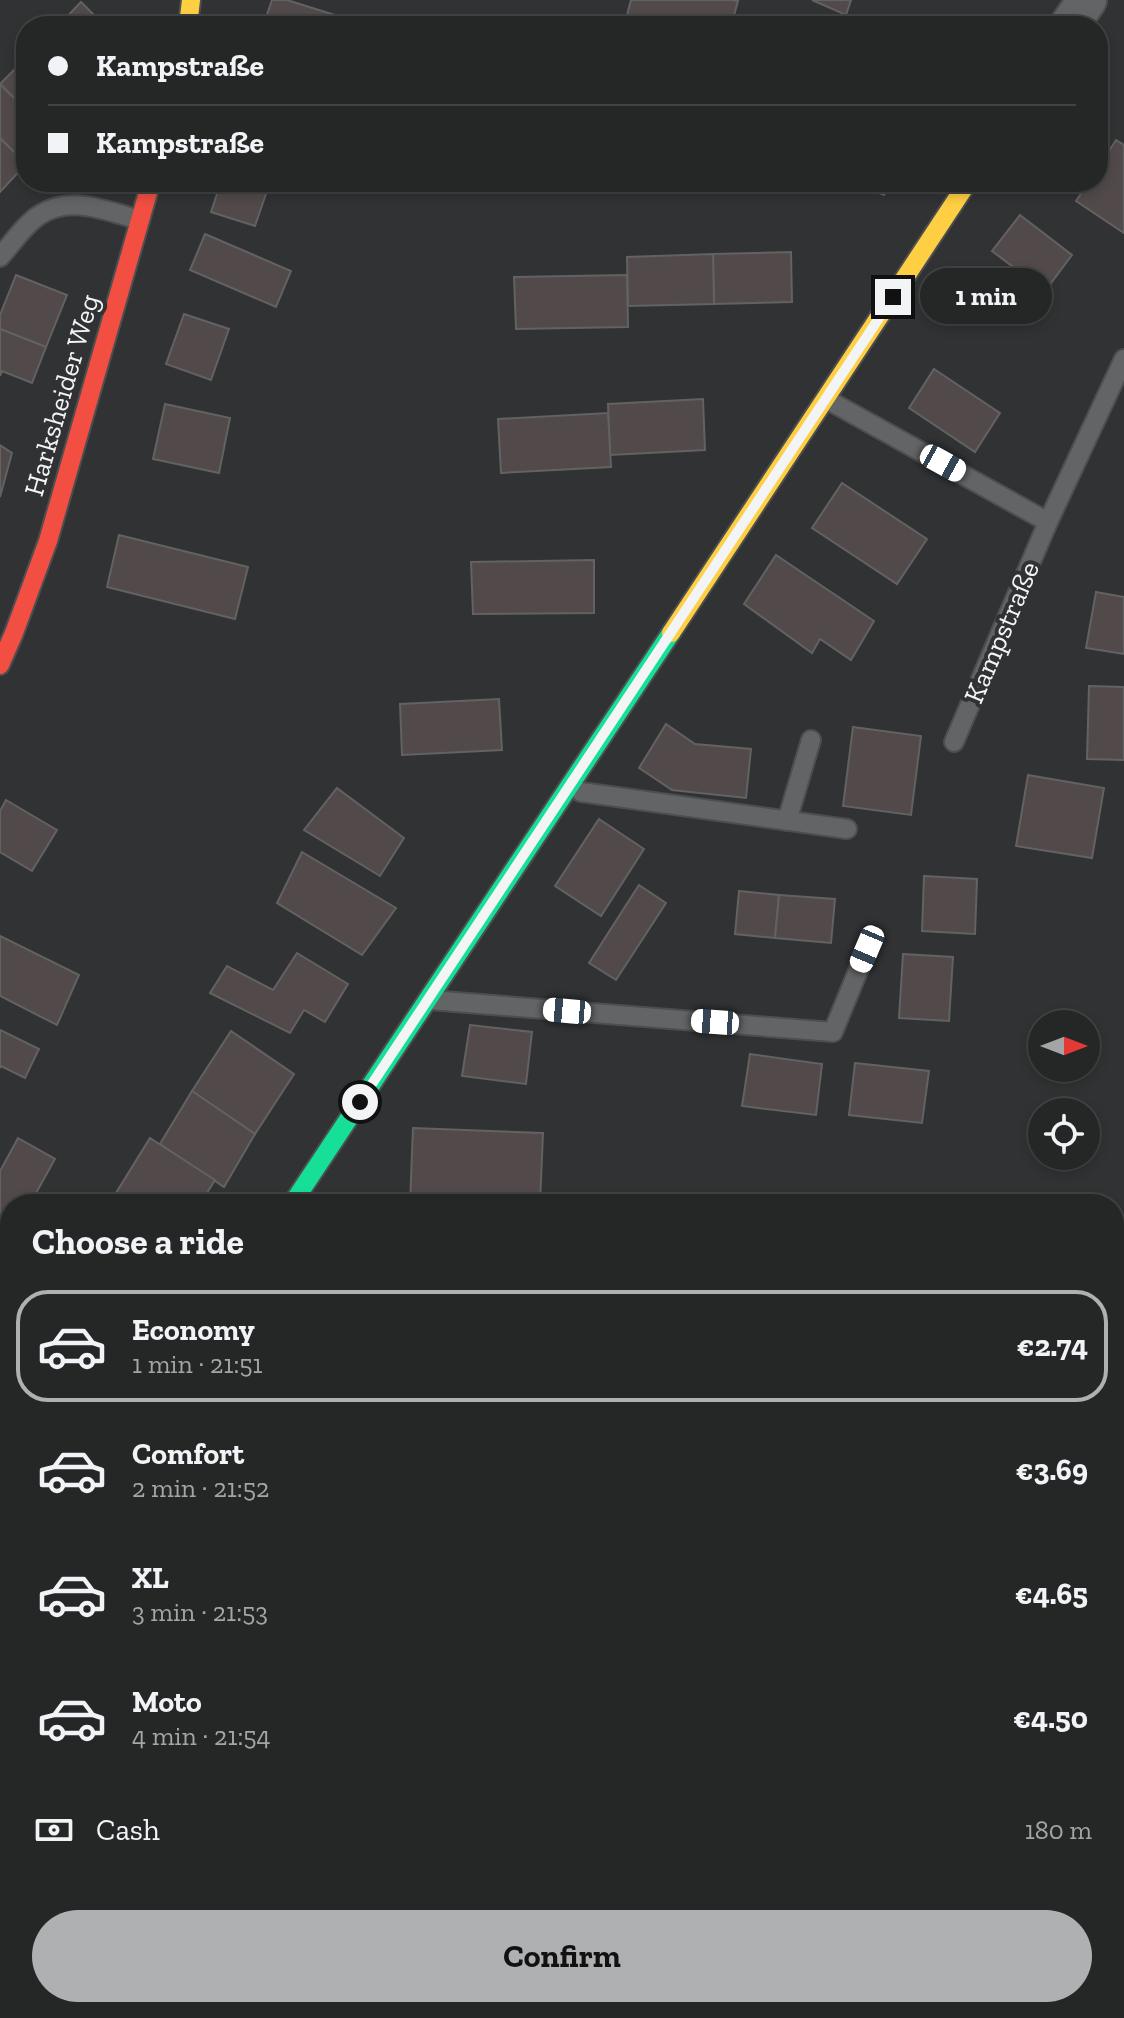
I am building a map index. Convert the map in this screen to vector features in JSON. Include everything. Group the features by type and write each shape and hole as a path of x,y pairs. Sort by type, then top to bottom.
{"street":[{"name":"Harksheider Weg","path":"0,665 48,541 148,192"},
{"path":"299,1194 961,192"}],"lane":[{"path":"0,257 35,217 52,207 80,204 140,220"},
{"name":"Kampstraße","path":"954,742 1048,522 1124,359"},
{"path":"826,399 1048,522"},
{"path":"787,821 811,740"},
{"path":"581,792 847,829"},
{"path":"427,1000 833,1032 867,949"}],"building":[{"path":"272,0 287,0 338,16 266,16"},
{"path":"631,0 738,1 734,16 627,16"},
{"path":"812,0 851,0 846,15"},
{"path":"81,2 95,16 68,16"},
{"path":"16,68 16,100 0,84"},
{"path":"0,84 16,100 16,154 0,138"},
{"path":"0,138 16,154 16,175 0,192"},
{"path":"1116,140 1124,145 1124,233 1076,201 1082,192 1108,192 1108,152"},
{"path":"218,192 267,192 255,226 211,212"},
{"path":"1020,215 1072,255 1045,291 992,251"},
{"path":"205,234 291,271 276,307 190,270"},
{"path":"791,252 792,302 714,304 713,254"},
{"path":"713,254 714,304 628,306 627,257"},
{"path":"16,275 67,295 46,347 0,329 0,315"},
{"path":"627,275 628,327 516,329 514,277"},
{"path":"184,314 229,329 211,380 166,364"},
{"path":"0,329 46,347 32,383 2,371 0,376"},
{"path":"934,369 1000,413 975,452 909,408"},
{"path":"703,399 705,450 610,455 608,404"},
{"path":"165,404 230,418 219,473 153,459"},
{"path":"608,413 611,467 501,473 498,419"},
{"path":"0,445 12,453 0,497"},
{"path":"842,483 927,539 897,584 812,528"},
{"path":"119,535 248,567 235,619 107,587"},
{"path":"776,555 874,621 851,660 820,639 812,653 744,604"},
{"path":"594,560 594,613 473,614 471,562"},
{"path":"1096,592 1124,597 1124,654 1086,648"},
{"path":"1089,686 1124,687 1124,760 1087,759"},
{"path":"499,699 502,750 402,755 400,704"},
{"path":"666,724 695,744 751,749 746,798 672,790 639,768"},
{"path":"853,727 921,736 911,815 843,806"},
{"path":"1028,775 1104,788 1092,858 1016,846"},
{"path":"337,788 404,838 380,876 304,830"},
{"path":"6,800 57,830 32,871 0,852 0,811"},
{"path":"599,819 644,849 601,916 555,886"},
{"path":"302,852 396,908 362,955 277,903"},
{"path":"924,876 977,879 975,934 922,931"},
{"path":"639,885 666,903 616,980 589,963"},
{"path":"739,891 779,895 775,938 735,934"},
{"path":"779,895 835,899 831,943 775,938"},
{"path":"0,936 79,975 57,1025 0,996"},
{"path":"297,953 348,984 325,1022 304,1010 290,1033 210,993 227,966 273,990"},
{"path":"903,954 953,957 949,1021 899,1018"},
{"path":"470,1025 532,1032 526,1084 462,1076"},
{"path":"0,1030 39,1049 25,1078 0,1068"},
{"path":"231,1031 294,1074 255,1134 192,1091"},
{"path":"750,1054 822,1064 816,1115 742,1106"},
{"path":"855,1063 929,1071 922,1123 849,1115"},
{"path":"192,1091 255,1134 224,1187 160,1144"},
{"path":"413,1128 543,1133 540,1194 410,1194"},
{"path":"18,1138 55,1159 36,1194 0,1194 0,1171"},
{"path":"150,1138 215,1180 206,1194 115,1194"}],"traffic: fast":[{"path":"299,1194 671,633"}],"traffic: slow":[{"path":"189,16 191,0"},
{"path":"671,633 961,192"}],"traffic: jam":[{"path":"0,665 48,541 148,192"}],"route":[{"path":"360,1102 893,297"}]}
